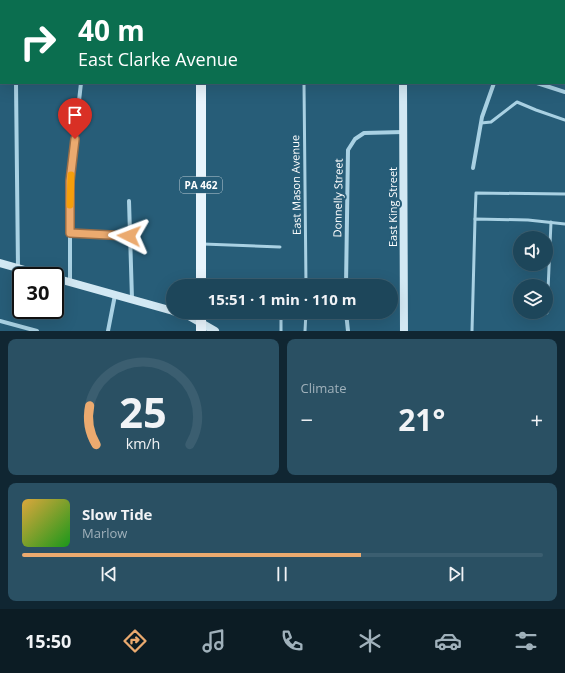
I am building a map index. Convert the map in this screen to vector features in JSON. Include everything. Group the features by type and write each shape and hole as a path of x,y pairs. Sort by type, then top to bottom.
{"main road":[{"name":"PA 462","path":"201,84 201,279"}],"street":[{"path":"16,84 18,267"},
{"path":"70,282 70,181 80,84"},
{"name":"East King Street","path":"404,84 404,331"},
{"path":"474,168 481,123 494,84"},
{"path":"540,84 565,92"},
{"name":"Donnelly Street","path":"346,279 348,150 355,138 364,133 404,132"},
{"path":"129,201 132,300"},
{"path":"70,233 129,236"},
{"path":"0,263 14,267"},
{"path":"64,280 166,310"},
{"path":"108,331 115,295"},
{"path":"192,319 201,327 215,331"},
{"path":"347,319 348,331"},
{"path":"0,321 37,331"}],"lane":[{"name":"East Mason Avenue","path":"304,84 306,279"},
{"path":"481,123 491,122 517,102 565,120"},
{"path":"472,331 476,193 565,194"},
{"path":"475,219 528,220 565,224"},
{"path":"548,279 551,222"},
{"path":"201,244 280,247"},
{"path":"281,319 281,331"},
{"path":"305,331 306,319"}],"slow traffic":[{"path":"70,205 71,175"}],"route":[{"path":"75,139 70,181 70,233 129,236"}]}
